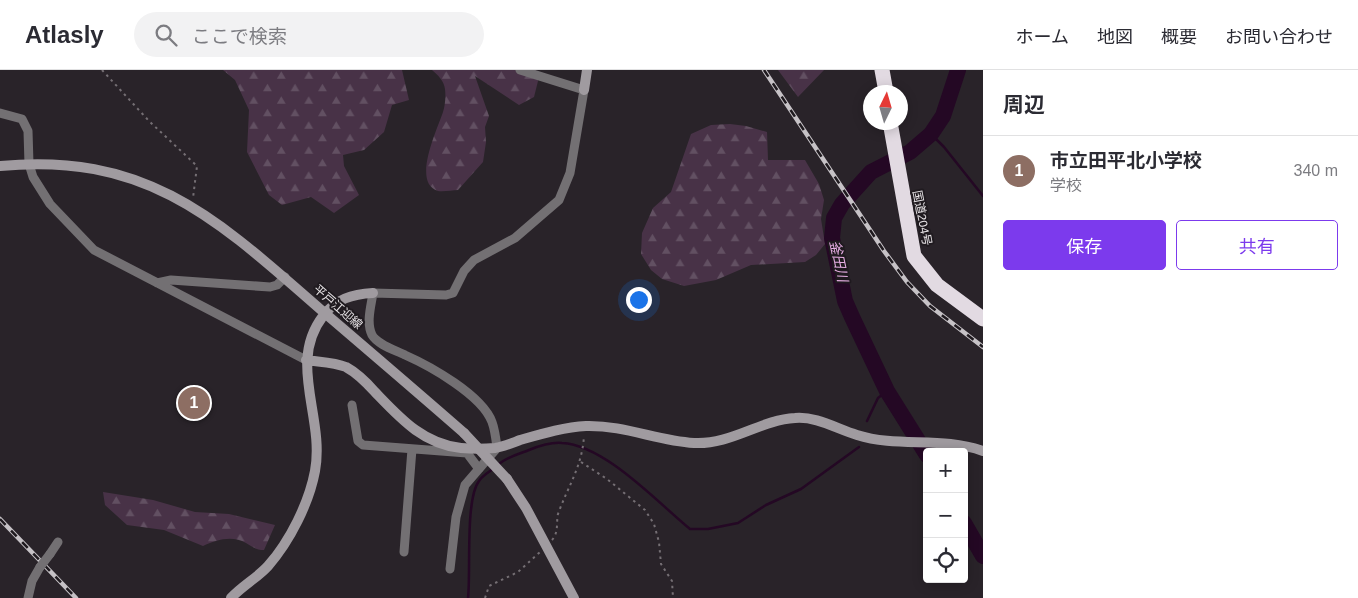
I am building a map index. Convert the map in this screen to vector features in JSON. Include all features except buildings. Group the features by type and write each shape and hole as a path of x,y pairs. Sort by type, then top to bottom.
{"highway":[{"path":"882,70 885,85"},
{"name":"国道204号","path":"891,130 914,256 937,285 983,319"}],"street":[{"path":"520,70 584,90"},
{"path":"231,598 267,567 280,551 292,530 309,492 315,471 317,433 306,382 306,360 309,340 326,313 346,297 373,293 446,295 453,293 464,271 474,260 485,252 502,246 516,238 548,212 559,200 570,173 587,70"},
{"path":"0,113 22,119 28,131 29,164 33,177 50,204 94,250 306,360 348,368 364,380 416,433 432,440 458,447 497,448 549,433 585,426 618,428 679,441 712,442 732,438 768,423 798,417 812,419 871,439 960,444 983,451"},
{"name":"平戸江迎線","path":"0,166 66,164 129,177 191,205 228,231 464,433 506,479 526,508 574,598"},
{"path":"157,283 171,280 270,287 277,285 285,278"},
{"path":"373,293 369,322 372,335 380,343 421,362 477,402 492,421 497,448"},
{"path":"352,405 358,441 363,445 467,453 479,469"},
{"path":"450,569 456,517 465,485 497,448"},
{"path":"404,552 412,449"},
{"path":"28,598 32,581 58,542"}],"path":[{"path":"102,70 148,122 197,166 196,191 191,205"},
{"path":"485,598 489,586 518,572 556,536 558,515 581,462 585,426"},
{"path":"581,462 607,479 646,510 654,524 660,542 661,564 672,581 673,598"}],"green space":[{"path":"223,70 402,70 409,100 392,105 384,132 364,150 343,155 344,166 359,195 334,213 311,197 282,205 269,195 247,152 249,110 235,80"},
{"path":"432,70 536,70 538,81 534,97 519,105 475,76 489,116 485,127 486,142 483,162 458,190 438,191 430,186 427,178 428,155 443,112 445,98 443,83"},
{"path":"778,70 824,70 798,97"},
{"path":"730,124 767,132 768,160 805,160 819,184 824,200 821,219 825,244 816,255 805,262 751,265 716,280 684,286 662,279 651,270 641,254 642,233 653,208 671,192 691,134 711,125"},
{"path":"103,492 153,500 195,512 229,514 275,525 264,550 257,549 235,539 219,540 203,546 164,530 127,525 105,505"}],"waterway":[{"name":"釜田川","path":"923,449 887,391 845,301 832,238 834,218 842,204 871,172 910,152 931,134 943,116 958,70"},
{"path":"931,134 944,147 983,196"},
{"path":"867,421 878,398 887,391"},
{"path":"498,465 513,456 545,445 562,443 579,446 613,464 690,529 708,529 738,523 766,505 801,489 859,447"},
{"path":"468,598 469,537 472,503 479,481 494,468"},
{"name":"釜田川","path":"968,530 983,556"}],"railway":[{"path":"764,70 884,251 907,282 930,306 983,347"},
{"path":"0,519 76,598"}],"place":[{"name":"市立田平北小学校","path":"194,403"}]}
